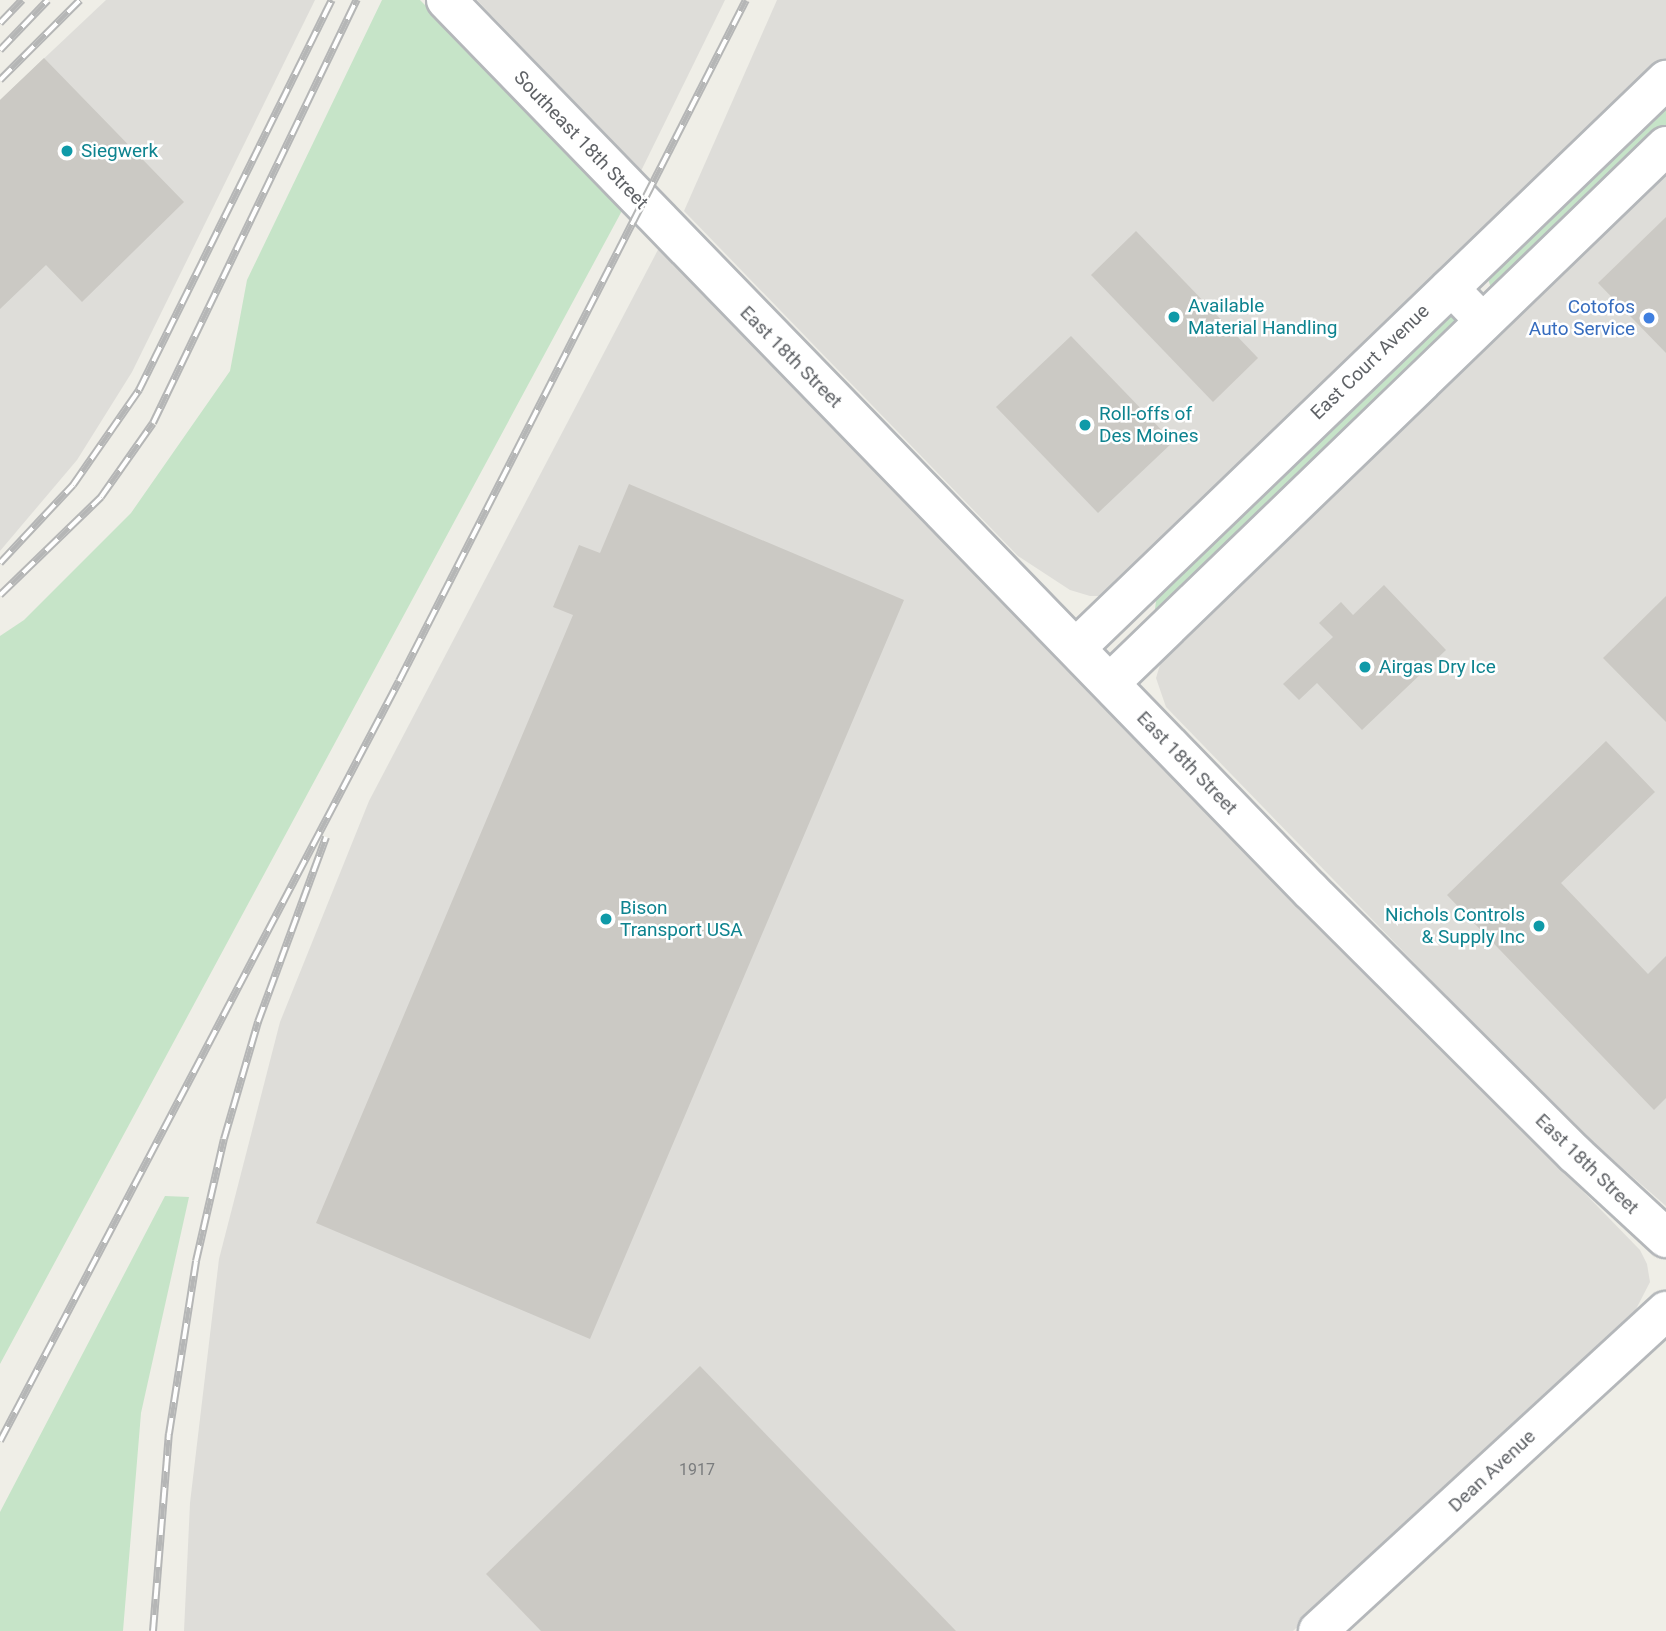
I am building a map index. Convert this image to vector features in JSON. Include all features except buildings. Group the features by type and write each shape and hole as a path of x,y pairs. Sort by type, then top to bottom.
{"street":[{"name":"Southeast 18th Street","path":"446,0 716,280"},
{"name":"East Court Avenue","path":"1077,647 1666,80"},
{"path":"1110,683 1482,320 1666,146"},
{"name":"East 18th Street","path":"716,280 1555,1135 1666,1237"},
{"path":"1449,286 1482,320"},
{"name":"Dean Avenue","path":"1318,1631 1666,1311"}],"shaded area":[{"path":"106,0 315,0 132,372 77,460 0,551 0,100"},
{"path":"477,0 725,0 641,171"},
{"path":"777,0 1666,0 1666,63 1104,596 1090,596 1070,590 1018,556 684,211"},
{"path":"1666,170 1666,1206 1565,1118 1166,707 1156,678 1163,655"},
{"path":"661,244 1640,1250 1647,1264 1650,1282 1633,1315 1293,1631 184,1631 190,1503 219,1259 280,1022 369,801"}],"green space":[{"path":"382,0 420,0 624,207 0,1364 0,636 24,620 131,513 230,371 247,280"},
{"path":"1666,101 1666,131 1491,288 1487,276"},
{"path":"1451,313 1461,325 1161,612 1155,609 1157,593"},
{"path":"165,1196 189,1197 141,1413 123,1631 0,1631 0,1512"}],"railway":[{"path":"0,23 22,0"},
{"path":"0,50 48,0"},
{"path":"0,80 80,0"},
{"path":"0,563 73,485 139,390 332,0"},
{"path":"0,595 101,497 153,423 357,0"},
{"path":"0,1441 399,681 746,0"},
{"path":"153,1631 169,1434 196,1261 224,1139 258,1022 326,837"}],"place":[{"name":"Siegwerk","path":"67,151"},
{"name":"Available Material Handling","path":"1174,317"},
{"name":"Cotofos Auto Service","path":"1649,318"},
{"name":"Roll-offs of Des Moines","path":"1085,425"},
{"name":"Airgas Dry Ice","path":"1365,667"},
{"name":"Bison Transport USA","path":"606,919"},
{"name":"Nichols Controls & Supply Inc","path":"1539,926"}]}
